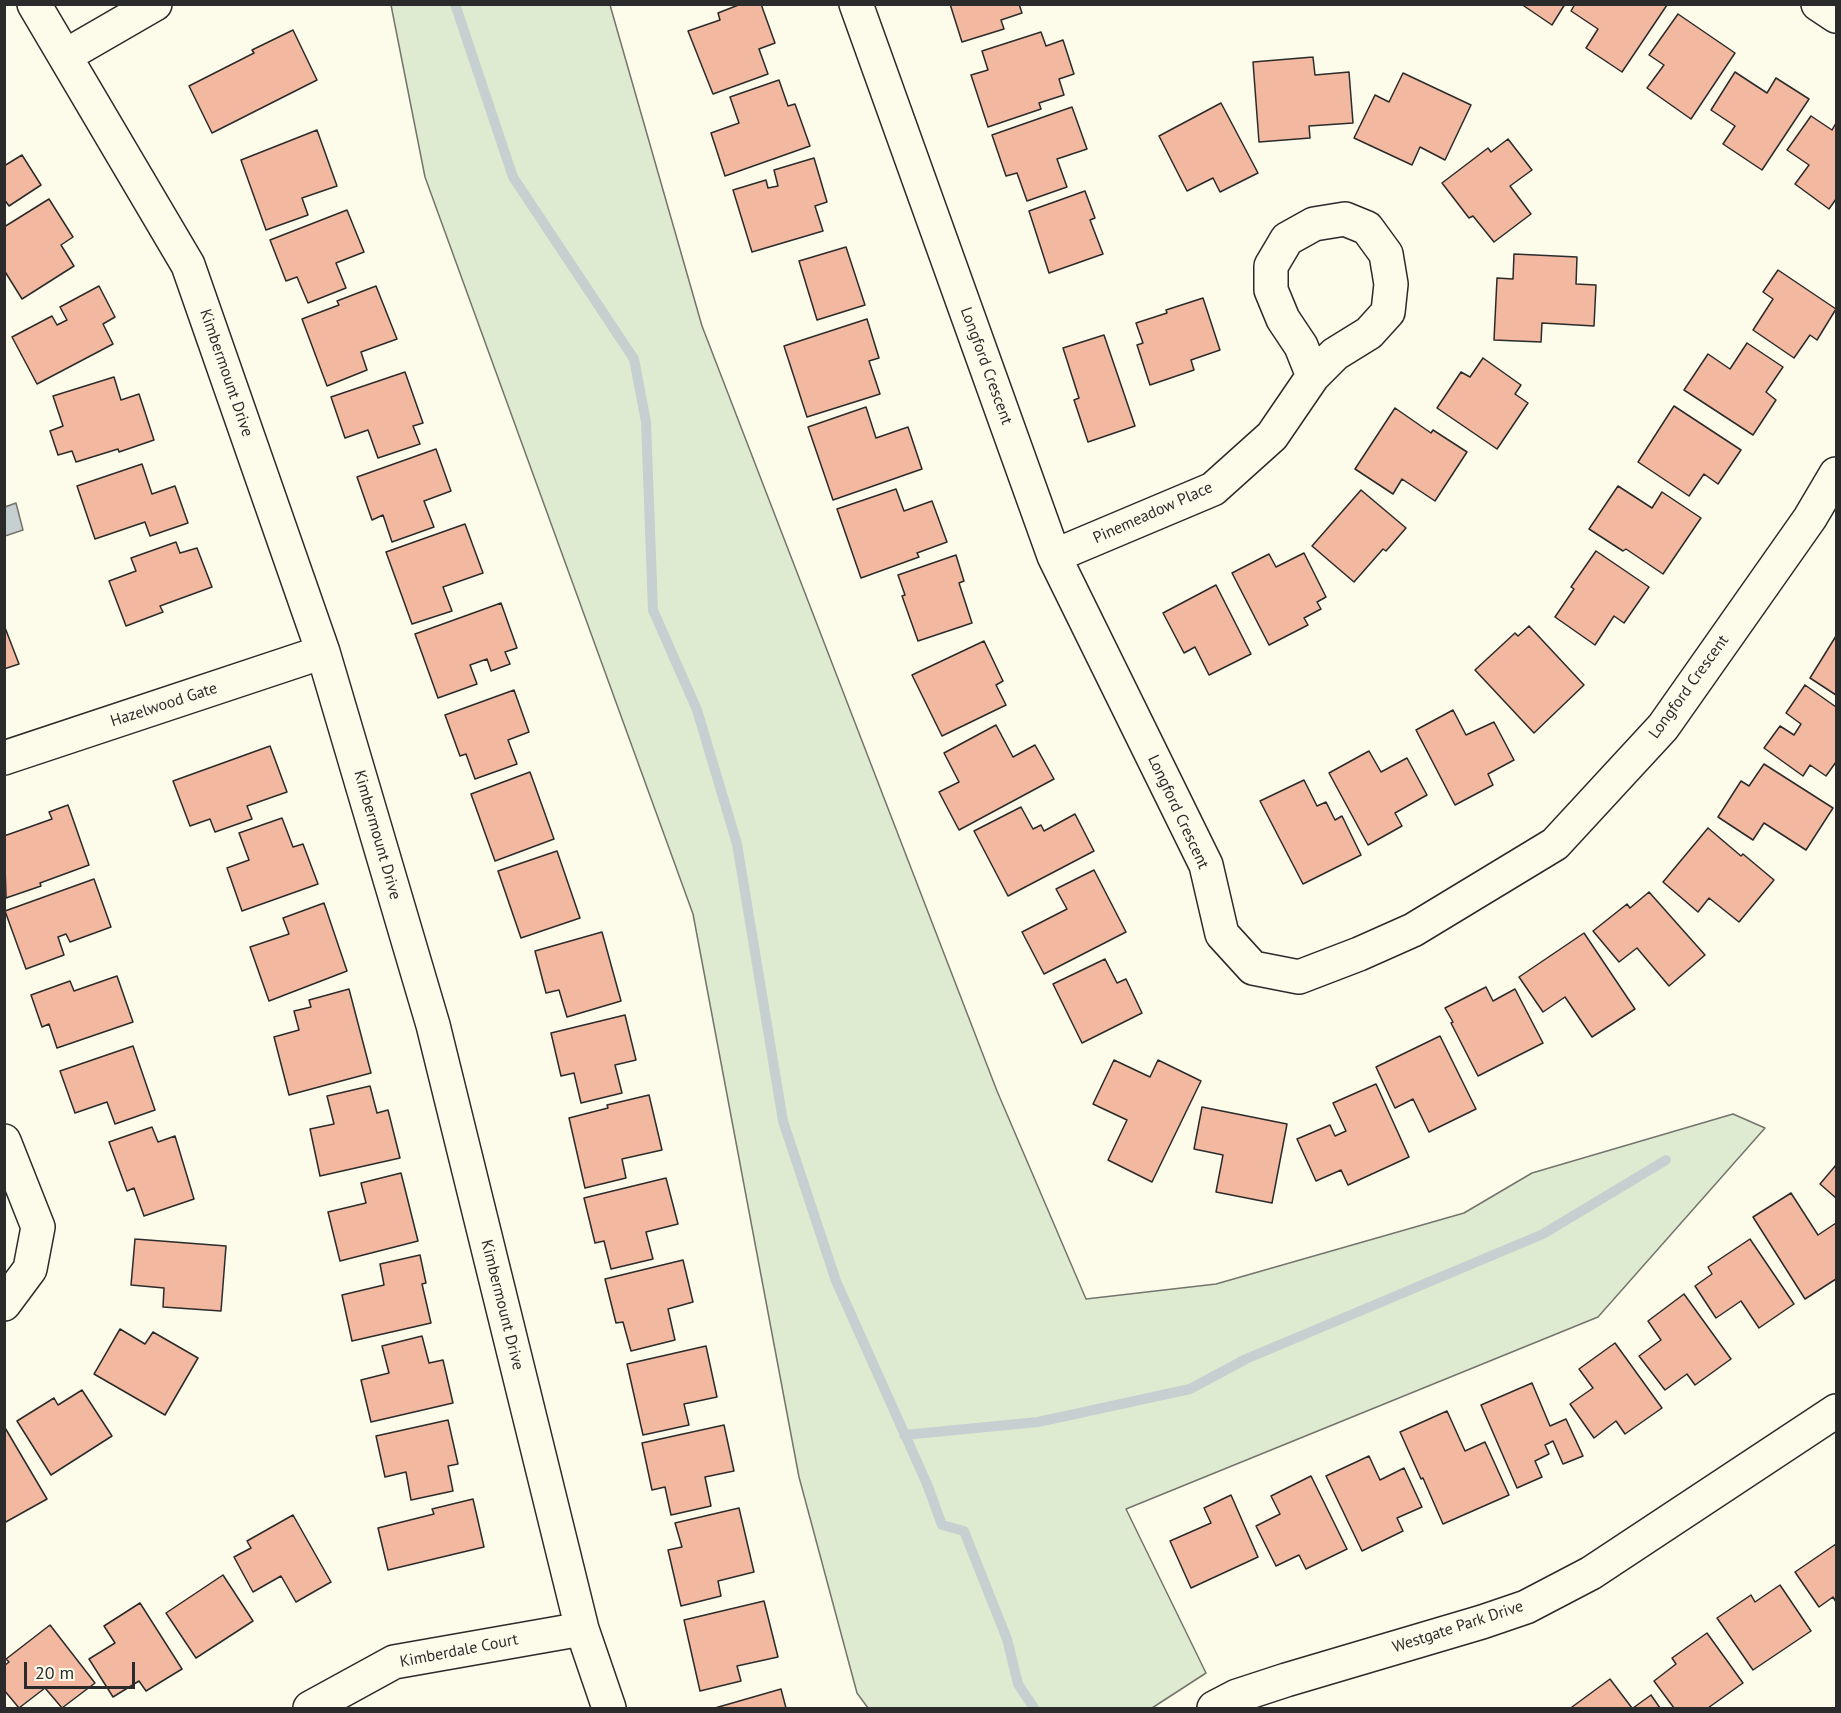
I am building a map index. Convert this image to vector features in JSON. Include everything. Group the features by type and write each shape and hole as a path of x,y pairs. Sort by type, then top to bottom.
{"street":[{"name":"Kimbermount Drive","path":"34,4 188,265 323,652 433,1025 582,1629 609,1708"},
{"path":"65,56 155,4"},
{"name":"Longford Crescent","path":"856,4 1054,556 1206,865 1222,934 1253,968 1299,977 1359,954 1413,930 1555,844 1663,727 1810,518 1836,474"},
{"path":"1818,4 1836,16"},
{"name":"Pinemeadow Place","path":"1054,556 1213,489 1272,436 1313,376 1335,354 1369,333 1388,312 1391,284 1386,254 1367,228 1345,219 1314,224 1287,239 1271,266 1271,290 1283,319 1301,346 1313,376"},
{"name":"Hazelwood Gate","path":"4,758 323,652"},
{"path":"4,1141 38,1227 30,1269 4,1304"},
{"name":"Westgate Park Drive","path":"1215,1708 1237,1696 1286,1680 1526,1607 1592,1573 1836,1411"},
{"name":"Kimberdale Court","path":"310,1708 394,1662 582,1629"}],"green space":[{"path":"391,5 610,5 702,326 997,1091 1086,1299 1216,1284 1464,1213 1532,1173 1733,1114 1765,1128 1598,1317 1126,1509 1206,1673 1152,1708 868,1708 857,1693 799,1477 693,914 425,177"}],"shaded area":[{"path":"16,503 23,530 5,536 5,507"}],"building":[{"path":"741,4 761,4 775,43 759,49 768,74 713,94 688,31 720,20 718,13"},
{"path":"950,4 1019,4 1022,13 1001,20 1004,29 962,42"},
{"path":"1521,4 1565,4 1552,25"},
{"path":"1575,4 1667,5 1622,72 1586,48 1598,29 1571,11"},
{"path":"1678,14 1735,53 1691,119 1647,88 1664,65 1649,55"},
{"path":"293,30 317,80 212,133 189,86 254,53 252,50"},
{"path":"1041,32 1046,46 1063,40 1074,74 1059,79 1064,95 1039,103 1041,109 988,127 971,75 988,70 982,51"},
{"path":"1313,57 1315,75 1349,72 1353,123 1309,126 1310,138 1259,142 1253,62"},
{"path":"1735,72 1767,93 1776,78 1809,99 1762,170 1723,144 1735,126 1711,110"},
{"path":"1403,73 1471,105 1445,160 1420,147 1412,165 1354,138 1375,95 1389,102"},
{"path":"779,80 788,106 795,104 810,146 725,176 711,133 739,123 730,97"},
{"path":"1221,103 1258,173 1220,192 1213,178 1187,191 1159,136"},
{"path":"1072,107 1087,149 1057,159 1067,187 1027,201 1017,173 1006,176 992,135"},
{"path":"1811,116 1832,130 1836,123 1836,199 1829,209 1795,184 1809,165 1787,150"},
{"path":"317,130 337,186 302,198 308,215 266,230 241,160"},
{"path":"1508,139 1532,170 1510,186 1531,214 1494,242 1473,216 1469,218 1442,183 1488,148 1491,152"},
{"path":"22,155 41,185 9,206 4,199 4,166"},
{"path":"814,158 827,202 815,206 823,231 752,252 733,190 766,180 768,188 778,186 774,170"},
{"path":"1085,191 1095,218 1090,220 1103,254 1049,273 1029,211"},
{"path":"49,199 73,237 61,245 74,266 22,299 4,270 4,227"},
{"path":"347,210 364,252 336,263 346,288 308,303 297,277 286,281 270,240"},
{"path":"846,247 865,305 817,320 799,261"},
{"path":"1514,254 1577,257 1576,284 1596,285 1594,326 1542,323 1541,342 1494,340 1497,278 1513,279"},
{"path":"1778,270 1836,309 1817,340 1810,335 1794,358 1753,330 1773,299 1763,292"},
{"path":"99,286 115,317 103,324 113,344 37,384 12,337 52,316 57,325 67,320 60,307"},
{"path":"376,286 397,339 361,352 367,370 327,386 302,319 339,305 337,301"},
{"path":"1203,298 1220,350 1191,360 1194,370 1150,385 1137,345 1143,343 1136,323"},
{"path":"867,319 879,358 869,361 880,394 807,417 784,346"},
{"path":"1104,335 1135,426 1088,442 1074,400 1079,398 1063,348"},
{"path":"1747,343 1783,367 1766,392 1776,400 1753,435 1684,390 1708,354 1730,369"},
{"path":"1483,358 1521,385 1515,394 1528,403 1497,449 1437,408 1461,372 1470,377"},
{"path":"405,372 423,423 413,426 420,444 378,458 368,430 345,438 331,397"},
{"path":"114,377 121,400 139,394 154,440 119,452 118,449 76,462 72,451 58,455 50,431 63,426 53,396"},
{"path":"1674,406 1741,450 1718,484 1704,474 1689,496 1638,462"},
{"path":"866,407 876,438 908,427 922,469 833,500 808,427"},
{"path":"1395,408 1431,433 1433,430 1467,452 1435,501 1402,479 1393,494 1355,469"},
{"path":"436,449 451,491 424,501 434,527 392,542 383,515 372,520 357,477"},
{"path":"142,464 152,494 175,486 188,523 150,536 145,522 95,539 77,486"},
{"path":"1618,486 1652,508 1662,492 1701,518 1663,574 1626,549 1623,551 1589,529"},
{"path":"896,489 904,511 932,501 947,542 917,553 919,557 861,578 837,509"},
{"path":"1361,490 1406,528 1386,551 1383,549 1354,582 1312,546"},
{"path":"465,524 483,573 443,587 452,611 412,624 386,552"},
{"path":"176,542 180,553 197,548 212,587 160,606 163,612 126,626 109,581 136,571 131,558"},
{"path":"1596,551 1649,587 1624,623 1614,616 1595,645 1555,617 1574,589 1571,587"},
{"path":"1304,553 1326,597 1317,602 1321,609 1304,618 1308,625 1269,645 1232,573 1269,554 1276,567"},
{"path":"956,555 964,581 959,583 972,623 918,641 902,596 905,595 898,575"},
{"path":"1216,585 1251,654 1209,675 1195,647 1184,653 1163,613"},
{"path":"501,603 517,648 505,652 510,664 491,671 487,659 470,665 477,684 438,698 415,634"},
{"path":"4,625 19,664 4,669"},
{"path":"1529,626 1584,685 1534,733 1475,670 1515,633 1518,636"},
{"path":"1836,636 1836,695 1810,678"},
{"path":"984,641 1003,681 996,685 1006,705 942,736 912,675"},
{"path":"1805,685 1836,707 1836,762 1826,776 1810,765 1803,776 1764,748 1780,726 1794,735 1801,724 1786,713"},
{"path":"514,690 529,732 508,740 517,764 475,779 466,754 460,756 445,715"},
{"path":"1453,710 1466,735 1494,722 1514,760 1488,774 1493,785 1455,805 1416,730"},
{"path":"996,725 1013,757 1035,745 1054,779 959,830 939,792 959,782 944,753"},
{"path":"270,746 287,792 247,806 252,819 215,832 210,819 190,826 173,781"},
{"path":"1369,751 1381,772 1407,758 1427,795 1395,813 1402,826 1368,845 1329,773"},
{"path":"1764,764 1833,808 1806,850 1764,823 1753,840 1718,817 1741,781 1749,786"},
{"path":"530,772 554,839 495,861 471,794"},
{"path":"1304,780 1317,806 1326,802 1335,820 1342,816 1361,855 1303,884 1260,801"},
{"path":"68,805 89,865 6,898 4,836 52,819 49,812"},
{"path":"1021,807 1033,829 1041,825 1044,831 1075,814 1094,851 1008,896 974,831"},
{"path":"282,818 293,847 303,844 318,884 242,911 227,868 249,860 239,833"},
{"path":"1708,828 1774,880 1739,922 1709,898 1698,912 1663,882"},
{"path":"557,851 580,918 521,938 498,871"},
{"path":"1094,870 1126,932 1044,974 1022,932 1067,909 1056,889"},
{"path":"94,879 111,927 70,942 66,934 58,937 64,955 26,969 5,911"},
{"path":"1649,892 1705,955 1669,986 1637,948 1619,962 1593,931 1627,904 1630,908"},
{"path":"324,903 347,971 269,1001 250,947 289,934 283,918"},
{"path":"602,932 621,1001 567,1017 559,990 546,993 535,951"},
{"path":"1584,933 1635,1009 1592,1037 1565,997 1543,1012 1519,977"},
{"path":"1105,959 1117,983 1126,979 1142,1013 1082,1043 1053,984"},
{"path":"117,976 133,1022 57,1048 49,1024 42,1027 31,995 70,981 74,991"},
{"path":"1486,987 1493,1001 1515,989 1543,1043 1478,1076 1445,1008"},
{"path":"349,989 371,1073 289,1095 274,1037 299,1030 294,1011 311,1007 309,1000"},
{"path":"625,1015 636,1060 615,1065 622,1093 581,1103 574,1073 561,1076 551,1033"},
{"path":"1440,1036 1476,1109 1429,1132 1413,1099 1395,1108 1376,1067"},
{"path":"133,1046 155,1110 115,1124 107,1102 75,1113 60,1071"},
{"path":"1114,1060 1150,1077 1158,1060 1201,1081 1152,1182 1108,1160 1127,1120 1093,1104"},
{"path":"1376,1084 1409,1157 1348,1185 1341,1170 1316,1181 1297,1139 1330,1125 1335,1136 1346,1131 1333,1103"},
{"path":"370,1086 377,1113 388,1110 400,1158 320,1176 310,1129 334,1124 327,1096"},
{"path":"649,1095 662,1150 622,1159 626,1178 585,1188 569,1118 608,1108 607,1105"},
{"path":"1202,1107 1287,1124 1272,1203 1216,1192 1223,1155 1194,1149"},
{"path":"152,1127 158,1142 175,1136 194,1199 144,1216 134,1188 127,1191 109,1142"},
{"path":"1836,1165 1836,1198 1820,1184"},
{"path":"401,1173 418,1241 340,1261 328,1212 366,1203 361,1183"},
{"path":"666,1178 678,1224 646,1232 653,1259 611,1269 604,1241 595,1243 584,1198"},
{"path":"1791,1193 1818,1235 1836,1223 1836,1279 1805,1299 1753,1217"},
{"path":"135,1239 226,1246 221,1311 163,1307 164,1288 131,1285"},
{"path":"1750,1239 1794,1304 1759,1328 1741,1301 1716,1318 1695,1286 1712,1274 1708,1267"},
{"path":"420,1255 426,1283 422,1284 431,1323 352,1341 342,1295 384,1285 380,1264"},
{"path":"683,1260 693,1302 668,1309 675,1340 631,1351 623,1322 616,1323 605,1279"},
{"path":"1684,1294 1731,1359 1695,1385 1687,1374 1665,1390 1639,1356 1661,1340 1648,1321"},
{"path":"120,1329 145,1344 153,1332 198,1358 165,1415 94,1374"},
{"path":"422,1336 429,1363 443,1360 453,1403 371,1422 361,1380 389,1373 382,1346"},
{"path":"1615,1343 1662,1408 1625,1434 1616,1421 1594,1438 1570,1404 1593,1388 1579,1369"},
{"path":"706,1346 717,1397 684,1404 689,1425 643,1435 627,1364"},
{"path":"1532,1383 1550,1426 1566,1419 1583,1456 1563,1464 1553,1441 1545,1445 1549,1454 1535,1461 1542,1477 1517,1488 1481,1405"},
{"path":"82,1390 112,1436 51,1475 17,1421 54,1398 58,1405"},
{"path":"1447,1411 1465,1451 1485,1442 1509,1495 1443,1524 1400,1432"},
{"path":"448,1420 458,1464 448,1466 453,1491 411,1500 406,1472 385,1477 376,1436"},
{"path":"724,1425 734,1471 705,1477 711,1506 671,1515 665,1487 652,1490 642,1443"},
{"path":"4,1426 47,1499 4,1523"},
{"path":"1369,1456 1380,1480 1404,1468 1422,1507 1397,1518 1403,1531 1362,1551 1326,1476"},
{"path":"1311,1476 1347,1549 1306,1569 1299,1555 1276,1566 1256,1526 1280,1514 1271,1496"},
{"path":"1231,1495 1258,1557 1191,1588 1170,1541 1211,1523 1204,1508"},
{"path":"473,1499 484,1547 388,1570 378,1528 434,1514 432,1509"},
{"path":"739,1508 754,1572 718,1581 721,1596 681,1606 668,1550 682,1547 675,1523"},
{"path":"293,1515 331,1582 296,1602 281,1576 253,1592 234,1557 251,1548 247,1541"},
{"path":"1836,1544 1836,1602 1833,1597 1819,1607 1795,1572"},
{"path":"223,1575 253,1621 196,1658 166,1613"},
{"path":"1780,1585 1811,1631 1753,1670 1717,1618 1751,1595 1755,1602"},
{"path":"764,1601 778,1657 737,1666 741,1681 700,1691 684,1620"},
{"path":"140,1603 182,1669 146,1691 139,1681 113,1697 89,1659 115,1643 104,1626"},
{"path":"50,1625 95,1683 62,1708 45,1688 19,1708 4,1690 4,1666 9,1662 6,1659"},
{"path":"1707,1633 1743,1683 1708,1708 1674,1708 1654,1681 1676,1664 1672,1658"},
{"path":"1610,1679 1632,1708 1572,1707"},
{"path":"781,1689 786,1708 715,1708"},
{"path":"1651,1695 1660,1708 1633,1708"}],"waterway":[{"path":"455,4 513,177 634,359 646,422 653,610 697,710 737,844 783,1121 836,1281 927,1484 942,1525 964,1531 1007,1639 1018,1684 1034,1708"},
{"path":"904,1435 1038,1422 1190,1389 1246,1359 1543,1234 1666,1160"}]}
